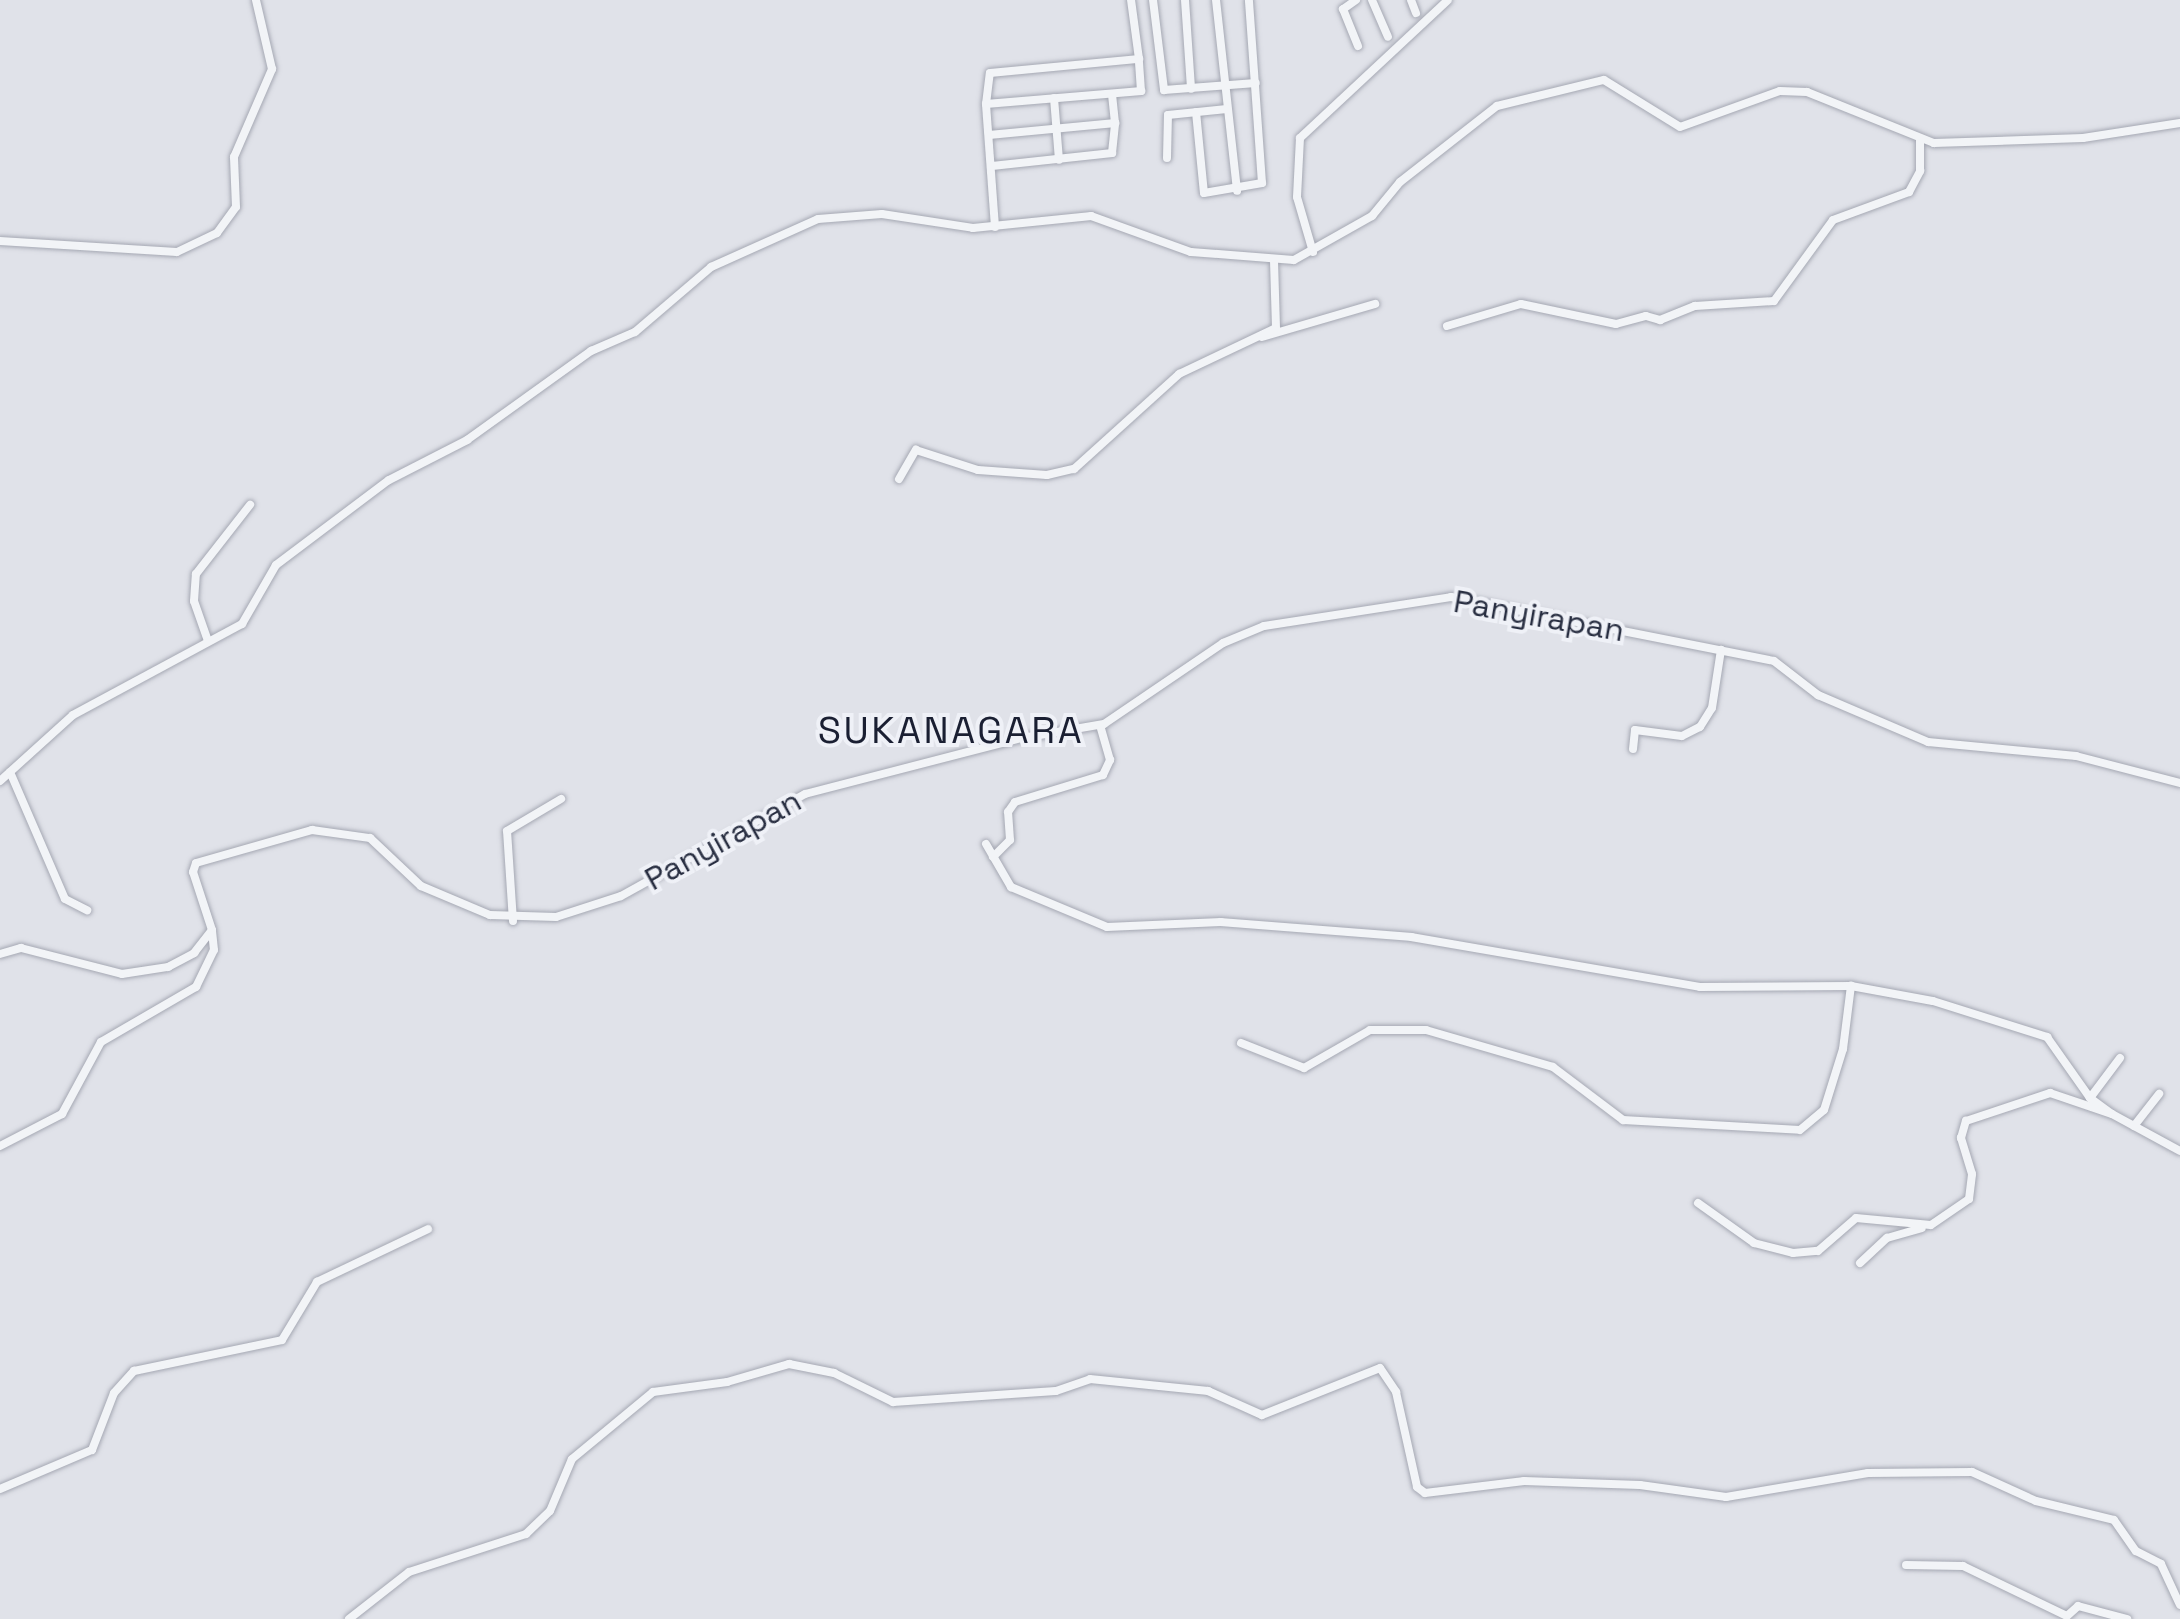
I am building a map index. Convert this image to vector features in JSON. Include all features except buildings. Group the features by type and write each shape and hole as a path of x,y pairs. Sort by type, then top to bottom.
{"street":[{"path":"0,241 177,252 217,233 236,207 234,157 272,69 256,0"},
{"path":"986,104 1141,91 1131,0"},
{"path":"1153,0 1164,90 1256,83"},
{"path":"1185,0 1191,89"},
{"path":"1216,0 1236,190"},
{"path":"1196,112 1204,193 1262,184 1266,174 1249,0"},
{"path":"1356,0 1343,9 1358,46"},
{"path":"1372,0 1388,37"},
{"path":"1411,0 1416,13"},
{"path":"1313,252 1297,197 1300,138 1448,0"},
{"path":"995,227 986,104 990,73 1139,59"},
{"path":"0,779 73,715 242,624 276,565 399,474 467,440 591,350 634,332 711,267 836,214 995,227 1091,216 1191,252 1274,260 1313,252 1372,216 1400,182 1497,106 1592,81 1634,93 1672,126 1687,126 1758,95 1802,91 1920,140 2083,138 2180,123"},
{"path":"992,166 1115,152 1112,94"},
{"path":"1054,98 1059,160"},
{"path":"1167,158 1166,118 1227,109"},
{"path":"989,136 1115,123"},
{"path":"1447,326 1521,304 1616,324 1646,316 1660,320 1695,306 1774,301 1833,220 1909,192 1920,170 1920,140"},
{"path":"1262,337 1278,324 1270,292 1274,260"},
{"path":"899,479 916,450 964,468 1068,473 1179,374 1240,341 1375,304"},
{"path":"208,641 194,601 196,574 250,506"},
{"name":"Panyirapan","path":"212,930 193,872 196,863 312,830 370,838 427,890 513,921 556,918 621,896 804,794 1022,738 1100,726 1238,636 1410,601 1458,597 1787,666 1818,696 1920,740 2076,756 2180,784"},
{"path":"1633,749 1636,730 1682,736 1704,722 1712,708 1721,650"},
{"path":"993,857 1010,840 1008,812 1015,802 1103,775 1110,760 1100,726"},
{"path":"10,772 65,899 87,910"},
{"path":"513,921 507,831 561,799"},
{"path":"986,844 1011,887 1117,929 1248,923 1461,944 1723,990 1850,986 2028,1026 2051,1042 2090,1098 2180,1151"},
{"path":"0,954 21,948 136,974 185,959 212,930"},
{"path":"0,1146 62,1114 101,1042 196,987 214,950 212,930"},
{"path":"1241,1044 1304,1068 1370,1030 1426,1030 1553,1067 1624,1120 1800,1130 1824,1110 1842,1049 1850,986"},
{"path":"2090,1098 2120,1058"},
{"path":"1860,1263 1887,1238 1930,1225 1957,1211 1970,1195 1972,1174 1962,1138 1966,1121 2054,1093 2112,1114"},
{"path":"2134,1126 2159,1094"},
{"path":"1698,1202 1754,1244 1793,1253 1818,1251 1856,1218 1930,1225"},
{"path":"0,1489 92,1450 114,1393 134,1371 282,1340 317,1282 428,1229"},
{"path":"349,1619 409,1572 526,1534 558,1499 572,1459 653,1392 727,1382 789,1364 834,1372 893,1402 1056,1390 1090,1380 1208,1392 1262,1415 1380,1368 1396,1392 1417,1487 1425,1493 1524,1481 1640,1485 1726,1498 1868,1473 1974,1472 2036,1501 2114,1520 2136,1551 2161,1564 2180,1605"},
{"path":"1906,1565 1963,1566 2067,1616 2078,1606 2128,1619"}],"district":[{"name":"SUKANAGARA","path":"951,731"}]}
